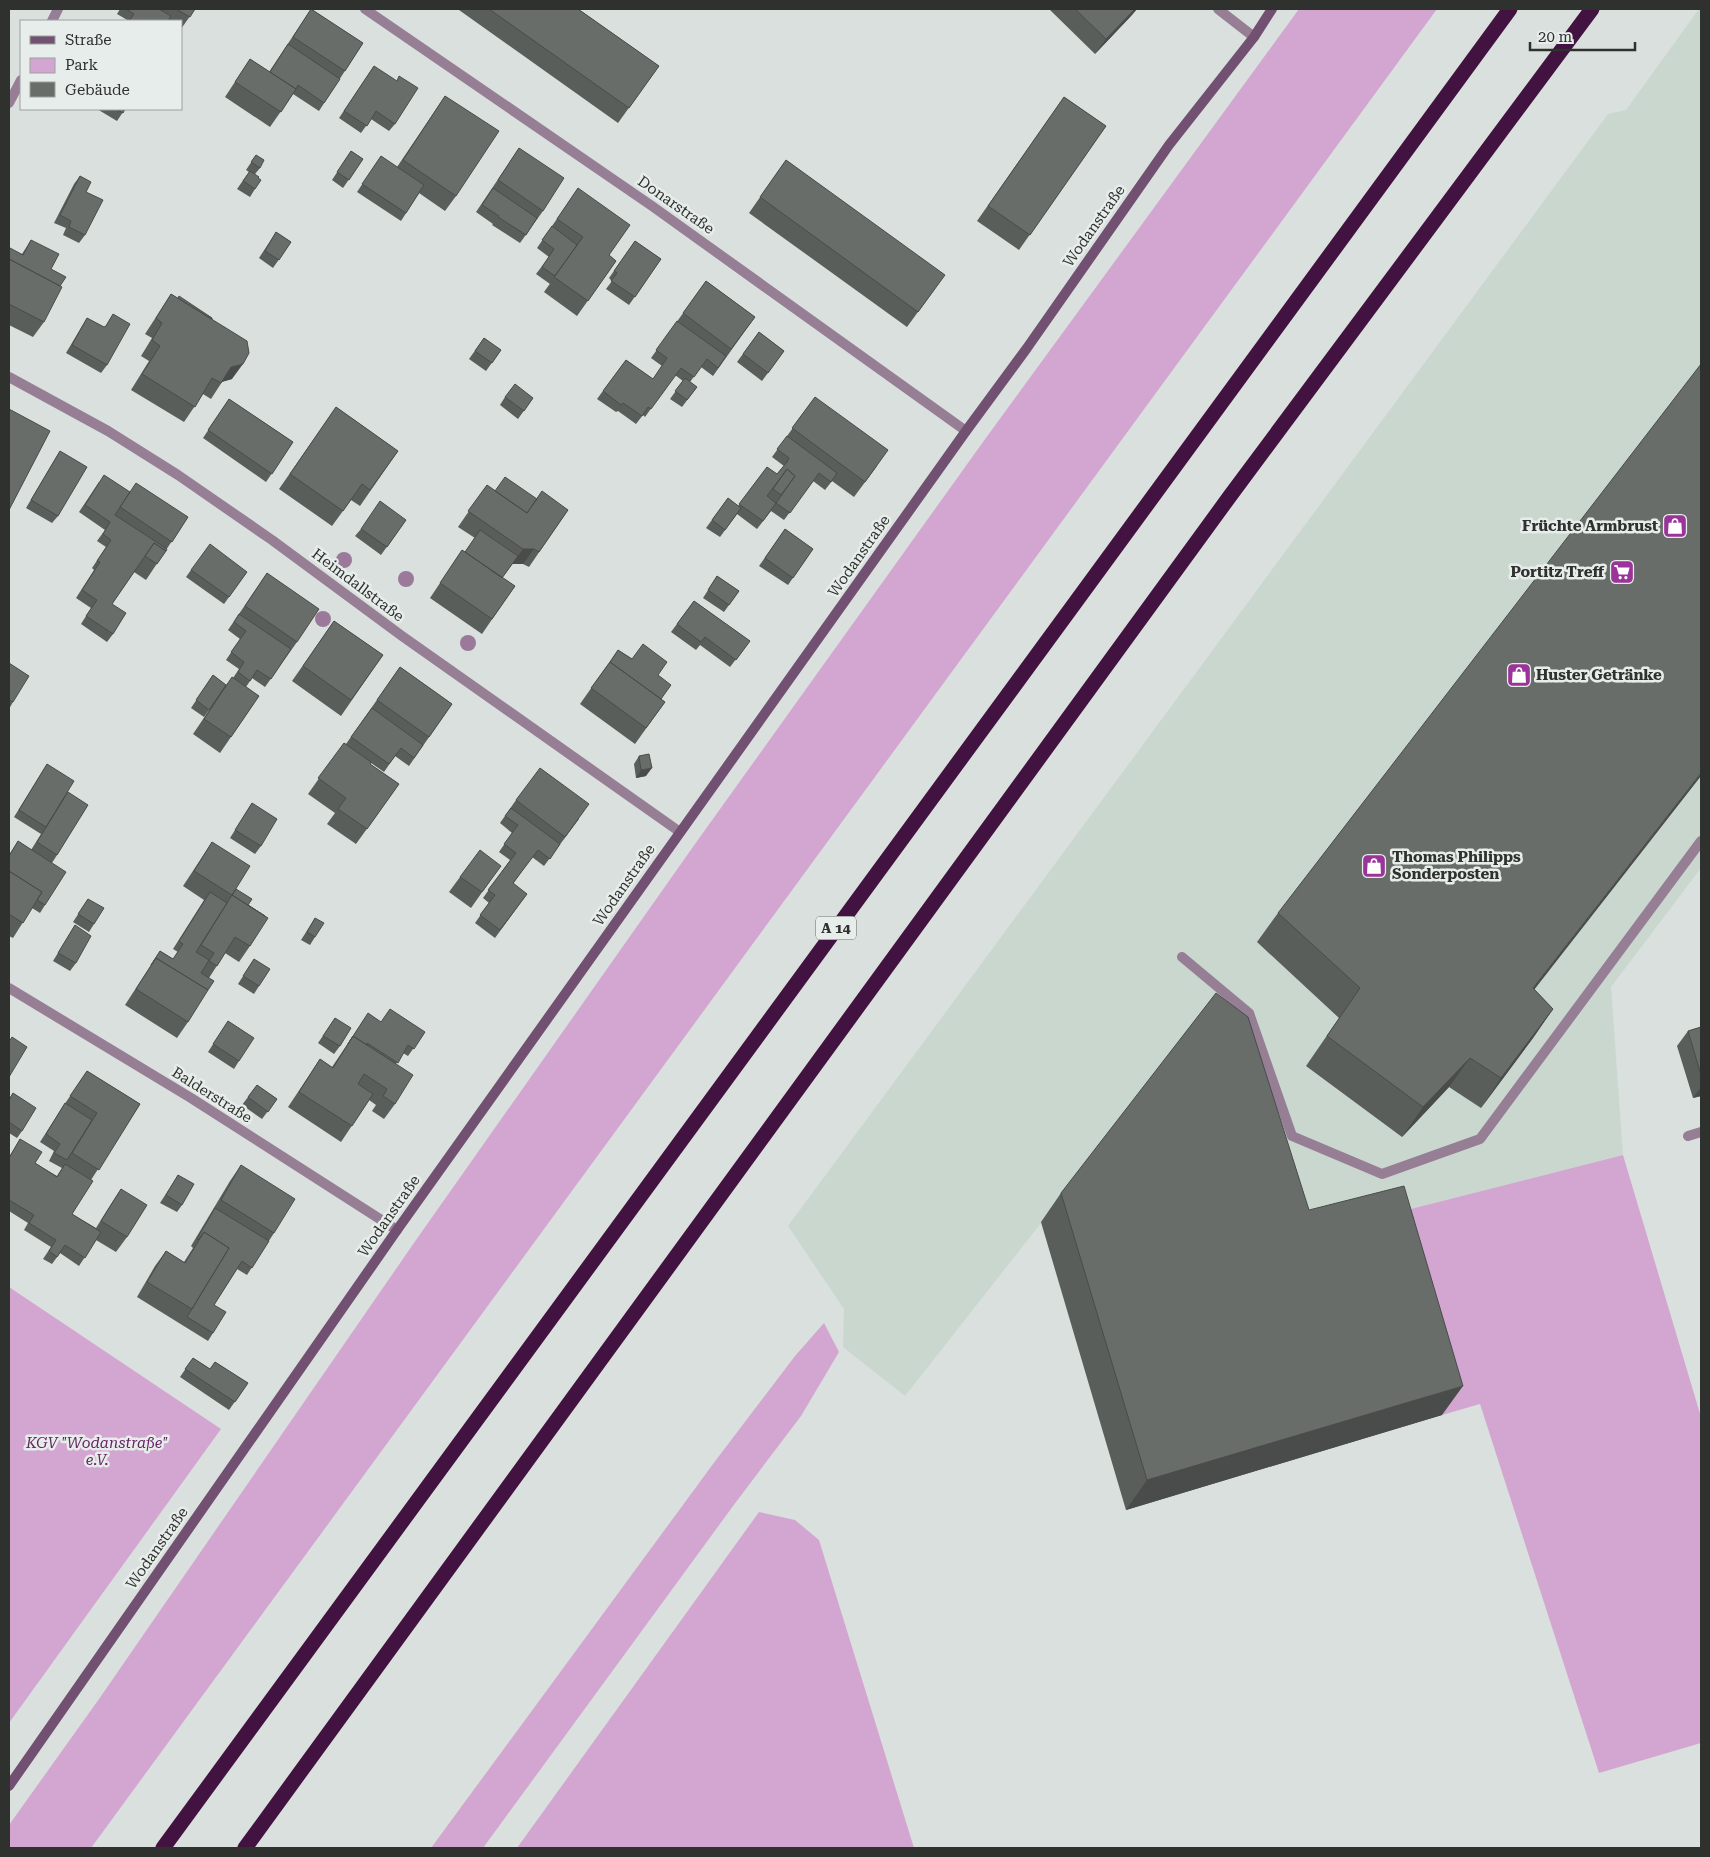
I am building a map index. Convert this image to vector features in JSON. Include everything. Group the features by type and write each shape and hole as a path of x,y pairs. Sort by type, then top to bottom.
{"highway":[{"name":"A 14","path":"163,1848 1510,9"},
{"path":"245,1848 1225,504 1592,9"}],"street":[{"name":"Donarstraße","path":"365,9 644,201 966,431"},
{"path":"1218,9 1254,37"},
{"name":"Wodanstraße","path":"9,1786 397,1230 1170,145 1254,37 1272,9"},
{"path":"9,104 20,82"},
{"name":"Heimdallstraße","path":"9,377 108,431 178,475 272,540 402,636 680,832"},
{"path":"1182,957 1249,1013 1292,1136 1382,1174 1480,1139 1701,841"},
{"name":"Balderstraße","path":"9,988 191,1098 397,1230"},
{"path":"1688,1136 1701,1132"}],"shaded area":[{"path":"1699,9 1701,9 1701,868 1611,987 1623,1155 1383,1216 1442,1415 1126,1510 1041,1223 905,1396 843,1347 844,1309 788,1226 1608,114 1626,110"}],"green space":[{"path":"1299,9 1437,9 91,1848 9,1848 9,1825 99,1699 416,1240 695,844 983,442"},
{"path":"1623,1155 1701,1417 1701,1743 1599,1773 1480,1404 1442,1415 1383,1216"},
{"name":"KGV \"Wodanstraße\" e.V.","path":"9,1287 221,1429 9,1723"},
{"path":"824,1323 839,1352 801,1416 483,1848 431,1848 713,1464 795,1356"},
{"path":"759,1512 795,1520 819,1540 914,1848 517,1848"}],"building":[{"path":"126,9 159,9 171,16 169,20 130,20 134,14"},
{"path":"176,9 195,9 190,17"},
{"path":"311,9 363,43 345,71 293,37"},
{"path":"489,9 578,9 659,66 629,108"},
{"path":"1075,9 1135,9 1106,39"},
{"path":"288,44 340,79 324,103 298,85 296,89 270,72"},
{"path":"250,59 296,89 281,112 235,82"},
{"path":"374,66 397,81 399,76 418,88 395,124 376,111 367,126 344,111"},
{"path":"445,96 499,131 456,196 403,160"},
{"path":"1064,97 1106,126 1030,235 988,206"},
{"path":"519,148 564,178 543,211 498,180"},
{"path":"351,151 363,159 349,180 337,172"},
{"path":"256,155 264,160 260,168 251,162"},
{"path":"381,156 424,185 406,213 362,184"},
{"path":"786,160 945,275 918,312 760,197"},
{"path":"250,171 261,180 255,189 243,181"},
{"path":"80,176 91,182 86,192 103,200 85,235 69,227 71,221 60,215"},
{"path":"493,188 537,218 526,235 482,205"},
{"path":"578,188 630,225 609,255 616,261 588,301 554,277 583,237 557,219"},
{"path":"552,226 577,245 555,276 542,267 554,249 542,240"},
{"path":"276,232 291,242 279,260 265,251"},
{"path":"31,240 59,254 51,269 66,277 60,286 9,259 10,248 23,255"},
{"path":"635,241 661,259 635,297 611,281 617,273 614,271"},
{"path":"9,259 62,287 44,322 9,304"},
{"path":"706,281 755,317 731,349 683,313"},
{"path":"171,294 247,341 249,353 243,364 231,367 221,383 212,378 195,407 142,374 160,346 152,340 162,323 156,318"},
{"path":"179,296 212,318 212,319 178,298"},
{"path":"113,314 130,324 107,365 72,345 87,318 104,327"},
{"path":"677,321 726,356 718,368 707,359 694,377 681,368 651,409 648,407 642,416 623,403 621,405 603,391 626,360 653,379 667,358 656,350"},
{"path":"759,332 784,351 768,373 743,354"},
{"path":"484,338 501,350 492,363 475,351"},
{"name":"Portitz Treff","path":"1701,364 1701,773 1533,988 1553,1009 1501,1078 1470,1058 1423,1107 1327,1036 1360,988 1278,913"},
{"path":"685,378 697,387 687,400 675,391"},
{"path":"515,384 533,398 524,411 505,397"},
{"path":"815,397 888,450 865,482 792,428"},
{"path":"229,399 293,442 272,474 208,430"},
{"path":"336,407 398,451 370,490 362,484 343,511 290,474"},
{"path":"9,409 50,431 9,510"},
{"path":"787,436 837,473 831,482 819,473 790,513 776,503 763,521 739,504 767,467 777,474 787,462 789,458 777,449","holes":["787,469 795,476 776,503 767,496"]},
{"path":"60,451 87,467 58,516 31,500"},
{"path":"787,469 795,476 781,495 773,489"},
{"path":"104,475 130,492 115,515 167,549 166,551 154,543 112,604 126,613 113,634 86,616 97,600 82,590 100,562 97,561 111,540 103,534 110,522 85,505"},
{"path":"505,477 537,499 527,513 495,491"},
{"path":"136,483 188,517 172,542 120,507"},
{"path":"487,485 527,513 542,491 568,510 539,552 534,549 523,549 468,511"},
{"path":"728,498 741,508 725,530 712,520"},
{"path":"380,501 406,520 387,547 361,529"},
{"path":"785,529 813,549 793,578 765,558"},
{"path":"480,530 518,556 502,578 465,552"},
{"path":"154,543 166,551 157,564 145,556"},
{"path":"210,544 247,572 229,597 191,570"},
{"path":"462,550 515,586 492,619 440,583"},
{"path":"267,573 319,609 297,642 245,606"},
{"path":"717,576 739,591 729,605 708,590"},
{"path":"694,601 750,641 736,660 705,637 701,642 677,624"},
{"path":"239,614 291,649 271,679 257,670 250,681 238,672 244,662 231,652 246,631 234,622"},
{"path":"334,621 383,655 351,700 303,666"},
{"path":"643,644 667,662 658,675 671,685 661,699 610,662 618,650 632,659"},
{"path":"610,662 665,702 646,728 591,688"},
{"path":"9,663 29,676 13,702 9,700"},
{"path":"400,667 452,704 429,737 377,700"},
{"path":"213,675 226,685 209,710 196,700"},
{"path":"232,677 259,696 231,737 204,719"},
{"path":"372,708 423,745 414,758 401,748 389,764 351,737"},
{"path":"344,743 399,784 367,829 338,809 346,798 318,778"},
{"path":"649,754 652,768 641,770 639,756"},
{"path":"47,764 74,781 46,827 19,810"},
{"path":"540,768 589,804 565,837 516,800"},
{"path":"68,792 88,805 57,855 37,842"},
{"path":"252,803 277,819 261,846 235,830"},
{"path":"511,808 560,844 550,859 538,850 513,883 527,894 500,930 480,915 495,895 488,890 516,853 504,844 518,825 505,816"},
{"path":"18,841 66,872 45,905 37,900 42,892 9,871 9,856"},
{"path":"212,842 250,866 232,895 194,871"},
{"path":"480,850 501,866 482,892 460,877"},
{"path":"9,871 42,892 23,923 9,914"},
{"path":"236,889 252,899 248,905 265,916 232,895"},
{"path":"210,892 227,903 196,952 209,960 201,973 214,981 208,990 156,958 151,965 160,951 173,959 183,944 179,941"},
{"path":"232,895 268,918 250,946 235,937 217,966 209,961 214,953 201,945"},
{"path":"88,899 104,908 94,924 78,914"},
{"path":"315,918 324,923 315,937 307,932"},
{"path":"75,925 91,936 76,963 58,953"},
{"path":"156,958 208,990 188,1022 136,989"},
{"path":"254,959 270,969 259,986 243,976"},
{"path":"1216,993 1248,1017 1309,1210 1404,1186 1463,1386 1147,1480 1061,1193"},
{"path":"390,1009 425,1032 414,1049 408,1045 398,1063 353,1036 368,1013 381,1022"},
{"path":"335,1018 351,1028 340,1046 323,1036"},
{"path":"228,1021 254,1038 239,1061 213,1044"},
{"path":"1701,1027 1701,1075 1688,1031"},
{"path":"353,1036 413,1075 395,1104 383,1096 387,1089 364,1074 358,1084 373,1094 352,1126 299,1092 320,1059 333,1068"},
{"path":"12,1037 27,1047 9,1077 9,1042"},
{"path":"87,1071 140,1104 99,1170 72,1153 97,1113 70,1096"},
{"path":"257,1085 277,1099 268,1112 248,1097"},
{"path":"13,1093 36,1108 22,1131 9,1122 9,1100"},
{"path":"65,1103 92,1120 67,1160 54,1153 60,1144 46,1134"},
{"path":"20,1139 42,1152 35,1163 57,1177 65,1164 93,1181 72,1214 101,1232 85,1258 65,1245 57,1257 49,1251 56,1240 29,1223 34,1215 9,1200 9,1158"},
{"path":"241,1165 295,1199 274,1233 221,1200"},
{"path":"178,1175 194,1184 182,1205 166,1195"},
{"path":"121,1189 147,1205 127,1237 101,1221"},
{"path":"215,1208 269,1241 252,1268 242,1261 214,1305 226,1312 213,1333 187,1317 229,1248 204,1232 197,1239"},
{"path":"204,1232 229,1248 192,1309 147,1282 166,1251 185,1263"},
{"path":"193,1358 210,1369 215,1362 248,1383 235,1402 185,1369"}],"place":[{"name":"Früchte Armbrust","path":"1675,526"},
{"name":"Portitz Treff","path":"1622,572"},
{"name":"Huster Getränke","path":"1519,675"},
{"name":"Thomas Philipps Sonderposten","path":"1374,866"}]}
